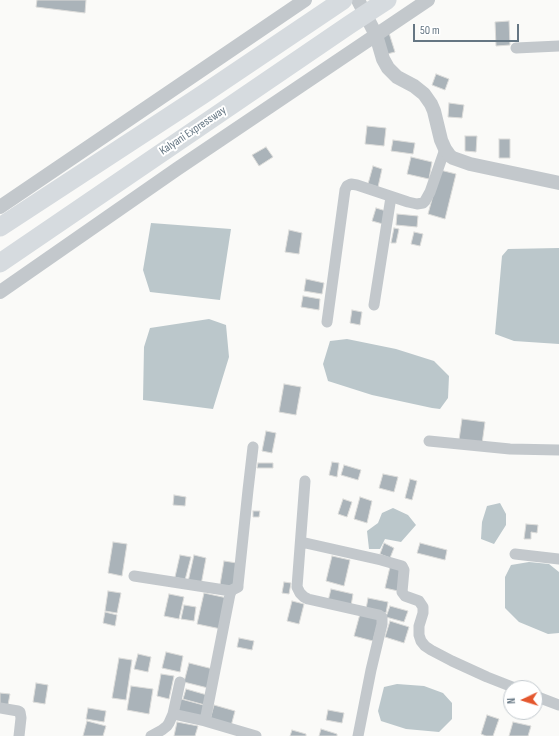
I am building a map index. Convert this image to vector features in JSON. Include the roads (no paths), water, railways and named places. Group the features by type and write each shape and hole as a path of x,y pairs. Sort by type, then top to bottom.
{"highway":[{"name":"Kalyani Expressway","path":"0,227 202,96 341,1"},
{"name":"Kalyani Expressway","path":"0,263 385,2"}],"street":[{"path":"0,207 305,0"},
{"path":"358,0 376,35 383,59 388,68 398,77 414,86 424,94 434,111 441,140 445,149 453,158 470,164 559,183"},
{"path":"0,292 177,169 428,0"},
{"path":"516,48 559,46"},
{"path":"327,322 345,190 347,186 351,184 357,185 417,204 423,203 426,201 430,192 445,149"},
{"path":"374,305 392,197"},
{"path":"429,441 510,449 559,450"},
{"path":"134,576 232,591 238,587 253,447"},
{"path":"305,481 297,587 300,593 308,599 380,615 382,617 382,624 358,736"},
{"path":"301,542 402,566 404,568 402,592 406,596 420,601 423,607 423,613 419,626 419,635 425,646 452,661 503,683"},
{"path":"515,554 559,559"},
{"path":"205,721 232,591"},
{"path":"151,736 167,726 173,714 180,682"},
{"path":"543,699 559,705"},
{"path":"0,708 20,712 21,718 19,736"},
{"path":"173,714 205,721 256,736"}]}
